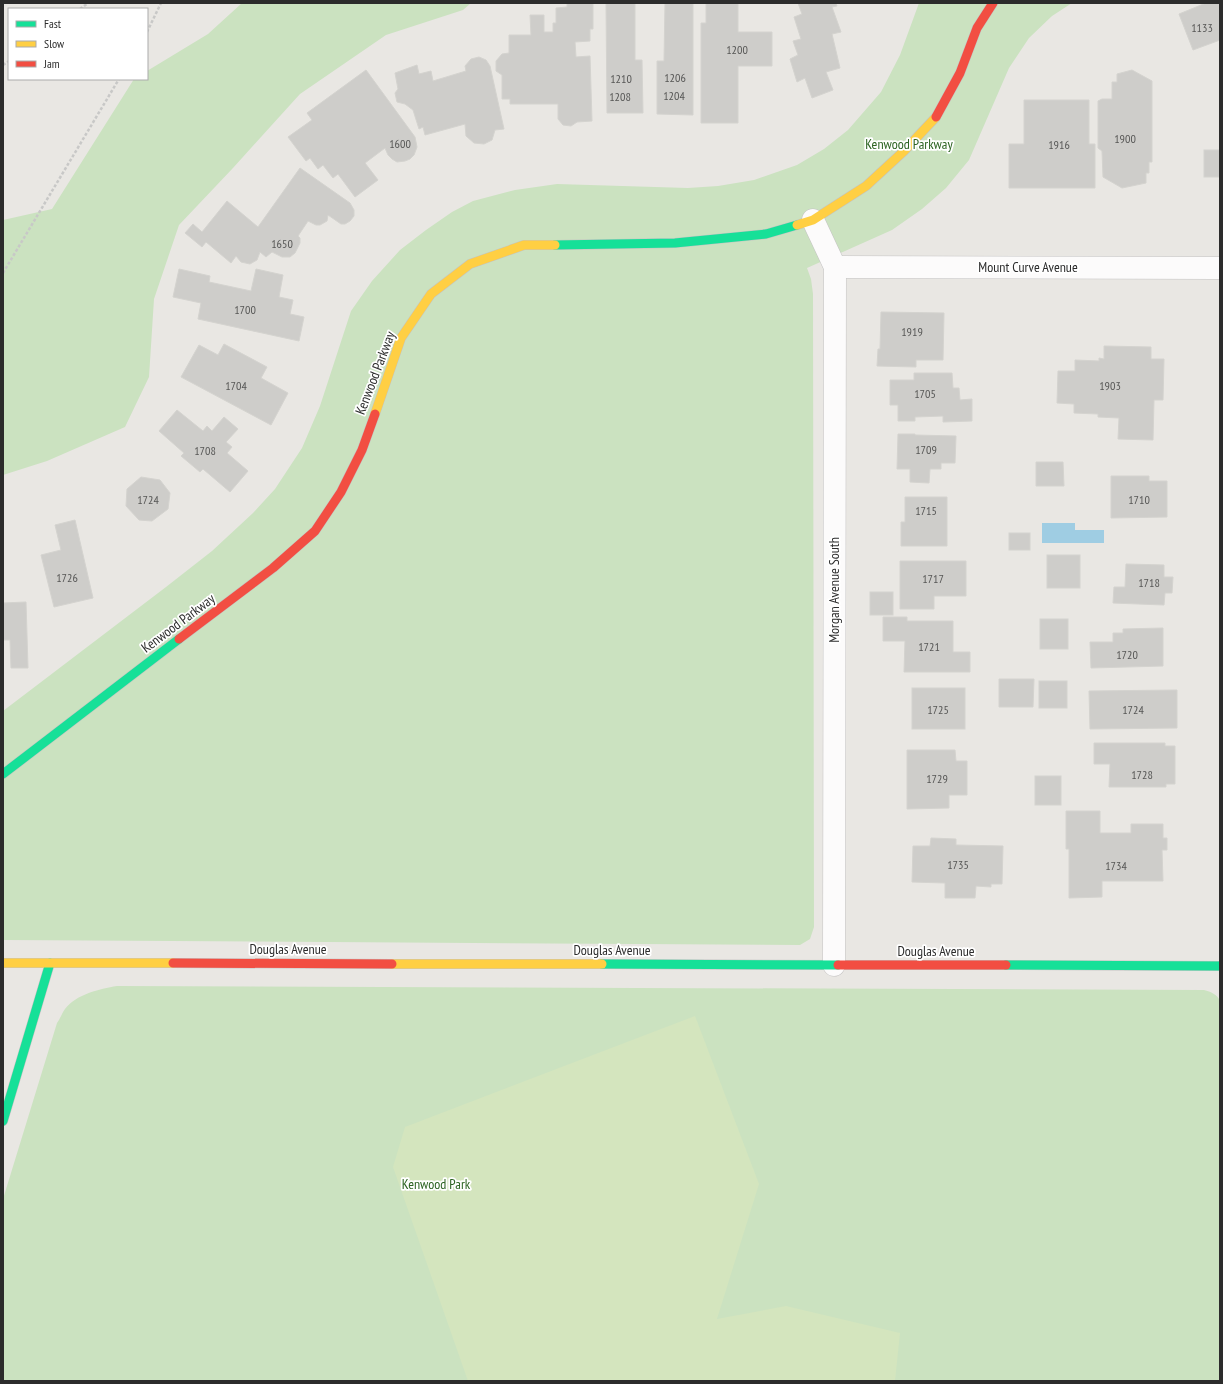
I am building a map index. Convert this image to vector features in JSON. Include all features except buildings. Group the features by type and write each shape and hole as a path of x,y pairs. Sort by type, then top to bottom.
{"street":[{"name":"Kenwood Parkway","path":"3,774 273,568 315,531 341,492 362,450 401,338 431,294 470,264 524,245 675,243 766,234 813,220 866,186 904,151 937,116 960,73 977,28 993,3"},
{"name":"Morgan Avenue South","path":"813,220 835,267 834,965"},
{"name":"Mount Curve Avenue","path":"835,267 1220,268"},
{"name":"Douglas Avenue","path":"3,963 1220,966"},
{"path":"3,1121 50,963"}],"path":[{"path":"148,30 161,3"},
{"path":"3,273 118,80"}],"green space":[{"path":"242,3 471,3 463,10 386,35 300,94 179,225 154,299 149,377 125,427 47,461 3,475 3,220 52,209 133,80 148,80 148,70 208,34"},
{"path":"919,3 1072,3 1052,16 1029,38 1009,68 969,160 946,188 922,209 892,230 807,268 811,279 813,294 814,927 810,939 800,945 3,940 3,711 212,551 253,513 275,489 302,448 320,406 351,311 372,281 400,250 452,212 473,201 515,190 557,184 688,188 718,186 754,180 797,165 824,149 848,130 881,92 900,55"},
{"name":"Kenwood Park","path":"117,986 1204,990 1215,995 1220,1001 1220,1381 3,1381 3,1199 57,1023 65,1009 82,996"},
{"path":"695,1016 759,1184 717,1319 786,1306 900,1333 895,1381 468,1381 393,1167 405,1127"}],"water":[{"path":"1042,523 1075,523 1075,530 1104,530 1104,543 1042,543"}],"traffic: fast":[{"path":"555,245 675,243 766,234 797,225"},
{"path":"3,774 179,639"},
{"path":"3,1121 50,963"},
{"path":"602,964 838,965"},
{"path":"1006,965 1220,966"}],"traffic: slow":[{"path":"797,225 813,220 866,186 904,151 936,117"},
{"path":"375,414 401,338 431,294 470,264 524,245 555,245"},
{"path":"3,963 173,963"},
{"path":"392,964 602,964"}],"traffic: jam":[{"path":"936,117 960,73 977,28 993,3"},
{"path":"179,639 273,568 315,531 341,492 362,450 375,414"},
{"path":"173,963 392,964"},
{"path":"838,965 1006,965"}]}
